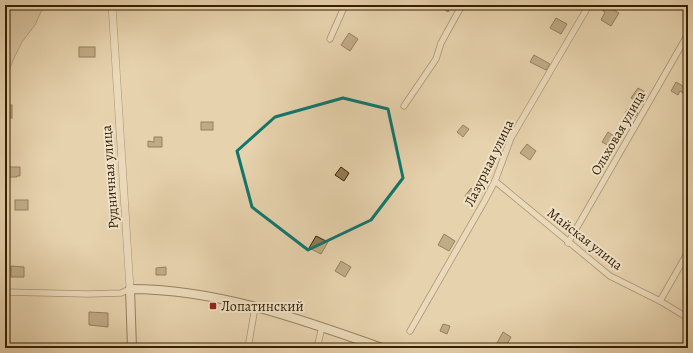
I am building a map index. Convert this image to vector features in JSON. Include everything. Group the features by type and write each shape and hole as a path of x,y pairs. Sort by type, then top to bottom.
{"main road":[{"path":"130,289 165,290 255,307 322,327 382,348"},
{"name":"Рудничная улица","path":"130,289 132,348"}],"street":[{"name":"Рудничная улица","path":"112,5 130,289"},
{"path":"330,39 345,5"},
{"path":"404,106 436,58 441,42 462,5"},
{"name":"Лазурная улица","path":"410,331 495,181 511,138 536,98 589,5"},
{"name":"Ольховая улица","path":"568,243 688,34"},
{"name":"Майская улица","path":"495,181 568,243 610,276 660,301 688,318"},
{"path":"660,301 688,252"},
{"path":"5,292 95,294 121,293 130,289"},
{"path":"248,348 255,307"},
{"path":"317,348 322,327"}],"highlighted area":[{"path":"343,98 388,109 403,178 371,220 308,250 252,207 237,151 275,117"}],"shaded area":[{"path":"5,5 44,5 35,25 22,42 14,58 9,70 8,78 5,78"}],"building":[{"path":"438,5 453,5 448,12"},
{"path":"605,5 619,13 611,26 601,20 605,12 602,10"},
{"path":"556,18 567,24 561,34 550,28"},
{"path":"349,33 358,39 350,51 341,45"},
{"path":"79,47 95,47 95,57 79,57"},
{"path":"534,55 550,64 546,70 530,62"},
{"path":"676,82 688,89 685,94 680,91 678,95 671,91"},
{"path":"638,88 645,92 639,103 631,98"},
{"path":"5,105 12,105 12,118 5,118"},
{"path":"629,107 638,113 635,117 631,115 630,117 625,113"},
{"path":"201,122 213,122 213,130 201,130"},
{"path":"463,125 469,129 463,137 457,132"},
{"path":"608,132 615,137 609,146 602,142"},
{"path":"154,137 162,137 162,147 148,147 148,141 154,142"},
{"path":"527,144 536,151 530,160 520,153"},
{"path":"6,167 20,167 20,176 5,177"},
{"path":"341,167 349,173 344,181 335,175"},
{"path":"471,188 478,194 472,202 465,196"},
{"path":"15,200 28,200 28,210 15,210"},
{"path":"444,234 455,241 449,251 438,245"},
{"path":"316,236 328,242 321,254 309,248"},
{"path":"341,261 351,267 345,277 335,271"},
{"path":"11,266 24,267 24,277 11,277"},
{"path":"166,267 166,275 156,275 156,268"},
{"path":"89,312 108,313 108,327 89,325"},
{"path":"443,324 450,326 447,334 440,331"},
{"path":"503,332 511,337 505,348 497,343"}],"place":[{"name":"Лопатинский","path":"213,306"}]}
